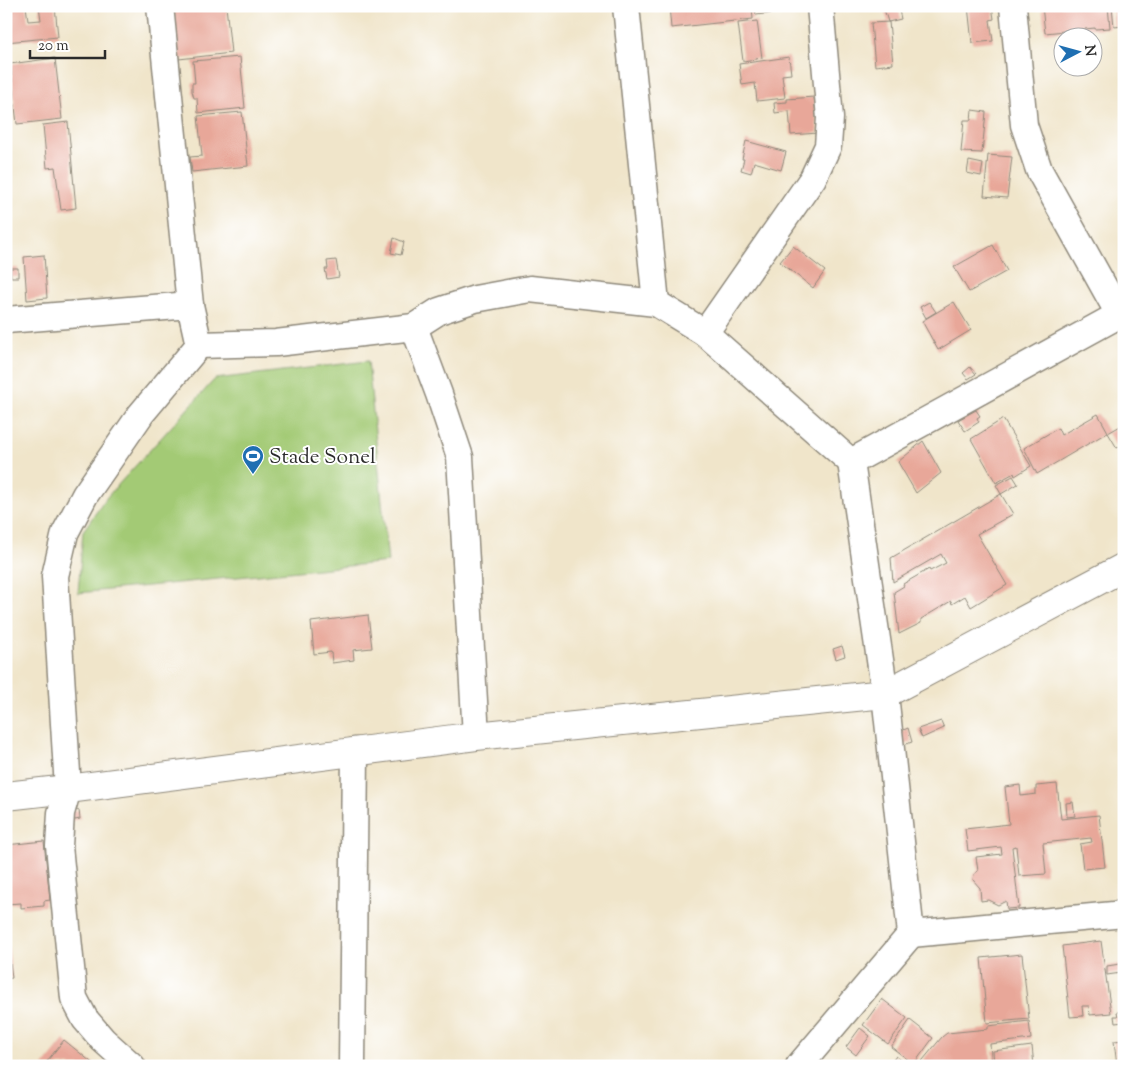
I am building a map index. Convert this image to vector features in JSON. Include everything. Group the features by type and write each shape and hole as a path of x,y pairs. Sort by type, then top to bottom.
{"main road":[{"path":"6,796 355,750 885,694 1124,567"}],"street":[{"path":"160,6 190,305 199,345"},
{"path":"626,6 656,304"},
{"path":"705,332 813,178 828,146 830,118 820,6"},
{"path":"851,462 1122,313 1039,170 1024,125 1013,6"},
{"path":"132,1066 103,1040 85,1019 74,998 59,846 61,813 68,789 55,576 65,533 85,495 141,414 199,345 276,343 414,327 439,311 466,302 530,289 656,304 705,332 851,462 885,694 911,934"},
{"path":"6,320 190,305"},
{"path":"414,327 460,457 476,736"},
{"path":"352,1066 355,750"},
{"path":"799,1066 911,934 1124,914"}],"green space":[{"name":"Stade Sonel","path":"368,361 388,562 78,593 83,531 107,497 215,379"}],"building":[{"path":"6,6 26,6 28,21 41,20 39,6 55,6 58,37 6,42"},
{"path":"173,6 226,6 231,53 179,59"},
{"path":"669,6 731,6 732,9 752,7 753,19 671,28"},
{"path":"755,6 799,6 800,10 756,15"},
{"path":"898,6 901,19 888,22 884,9"},
{"path":"968,6 992,6 994,19 990,20 993,41 972,43"},
{"path":"1042,6 1108,6 1110,28 1052,28 1052,32 1045,33"},
{"path":"1112,6 1124,6 1124,26 1114,27"},
{"path":"757,21 762,58 743,61 738,23"},
{"path":"889,22 893,64 875,66 871,23"},
{"path":"240,57 245,108 198,113 197,98 194,98 192,91 192,83 195,83 193,61"},
{"path":"789,57 791,74 782,75 785,98 757,101 755,83 742,85 739,64"},
{"path":"55,58 62,119 17,124 10,64"},
{"path":"814,97 818,133 791,135 789,111 775,113 774,103 787,102 787,99"},
{"path":"972,110 986,112 982,153 961,152 964,120 971,120"},
{"path":"242,112 248,166 192,172 190,157 202,156 198,116"},
{"path":"68,122 76,208 61,210 55,167 47,168 43,125"},
{"path":"746,141 786,152 781,170 754,162 751,173 741,170"},
{"path":"988,155 1012,157 1007,198 984,196"},
{"path":"969,161 983,164 981,176 967,173"},
{"path":"394,238 404,242 401,255 391,253"},
{"path":"993,245 1007,271 969,292 954,267"},
{"path":"793,246 825,271 813,288 780,262"},
{"path":"44,255 47,298 27,300 24,257"},
{"path":"336,260 339,277 327,279 325,269 328,269 327,261"},
{"path":"10,268 18,268 18,277 11,277"},
{"path":"929,302 936,312 926,318 920,307"},
{"path":"954,302 971,330 938,350 922,321"},
{"path":"970,367 976,374 968,379 963,373"},
{"path":"976,410 980,416 977,418 979,422 965,431 958,420"},
{"path":"1098,414 1108,432 1037,474 1024,448 1058,428 1061,435"},
{"path":"1003,419 1031,466 1015,476 1014,473 996,483 971,439"},
{"path":"1124,424 1124,444 1117,448 1108,433"},
{"path":"923,441 941,473 916,493 898,462"},
{"path":"1013,476 1018,484 1001,494 996,485"},
{"path":"1001,494 1013,514 977,534 1007,585 971,607 965,596 952,604 951,601 921,619 921,623 899,634 894,592 904,586 903,584 929,569 930,571 946,563 941,554 893,582 891,558"},
{"path":"368,615 372,648 353,650 354,660 332,663 331,652 314,654 311,622"},
{"path":"842,646 845,656 836,659 833,649"},
{"path":"941,721 944,728 922,738 918,729"},
{"path":"908,728 912,742 901,746 897,733"},
{"path":"1057,784 1061,819 1099,815 1105,867 1083,869 1080,844 1092,842 1091,838 1043,843 1046,874 1019,876 1016,846 1012,847 1019,908 1007,909 1006,901 998,905 988,900 981,901 980,888 973,880 974,874 978,871 976,857 1002,854 1001,847 968,851 965,829 1009,824 1005,787 1020,785 1021,796 1036,794 1036,786"},
{"path":"1073,802 1075,816 1067,817 1066,803"},
{"path":"79,810 80,819 70,821 68,812"},
{"path":"44,841 50,900 44,901 44,906 21,908 21,903 6,904 6,845"},
{"path":"1101,941 1111,1013 1090,1015 1089,1006 1082,1006 1083,1016 1070,1017 1062,946"},
{"path":"6,946 8,946 12,978 6,979"},
{"path":"1022,954 1029,1019 987,1023 981,958"},
{"path":"1120,964 1121,973 1107,975 1107,966"},
{"path":"882,999 907,1018 888,1044 863,1025"},
{"path":"1117,1012 1124,1012 1124,1022 1115,1023 1114,1016 1118,1016"},
{"path":"910,1020 933,1038 914,1064 891,1047"},
{"path":"1029,1021 1031,1039 990,1044 992,1066 918,1066 947,1033 988,1029 988,1026"},
{"path":"860,1028 870,1036 856,1055 846,1047"},
{"path":"64,1040 96,1066 43,1066"},
{"path":"1124,1040 1124,1066 1117,1066 1114,1041"},
{"path":"1032,1046 1034,1066 994,1066 993,1051"},
{"path":"896,1056 908,1066 895,1066 891,1063"}],"place":[{"name":"Stade Sonel","path":"253,475"}]}
